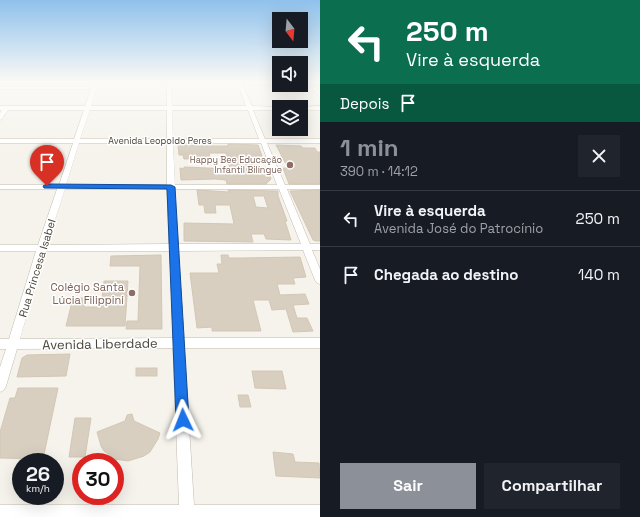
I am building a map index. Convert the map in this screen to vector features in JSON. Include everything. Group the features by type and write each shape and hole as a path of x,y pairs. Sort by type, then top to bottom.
{"street":[{"path":"0,118 3,108 272,108"},
{"name":"Rua Princesa Isabel","path":"0,386 42,248 88,108"},
{"path":"169,108 171,187 187,515"},
{"path":"249,108 320,280"},
{"path":"308,108 320,108"},
{"name":"Avenida Leopoldo Peres","path":"0,141 320,141"},
{"path":"0,186 320,187"},
{"path":"0,248 174,246 320,247"},
{"name":"Avenida Liberdade","path":"0,344 320,343"},
{"path":"0,513 187,515 320,513"}],"building":[{"path":"228,144 258,145 262,156 255,156 260,168 267,168 271,179 266,184 227,184 226,180 215,179 181,180 180,168 184,169 184,167 230,169 226,153 209,153 210,158 184,159 183,155 179,155 178,145 228,146"},
{"path":"276,145 315,148 317,152 320,152 320,184 289,184 283,168 288,168"},
{"path":"197,190 229,192 228,190 278,191 278,196 287,221 285,221 291,240 266,239 264,234 251,234 253,242 184,241 184,223 234,224 230,205 215,205 216,213 205,213 204,205 199,205","holes":["253,196 264,196 268,208 256,207"]},
{"path":"320,190 320,241 316,241 313,240 290,191"},
{"path":"161,255 162,329 126,329 127,321 138,321 140,266 110,266 111,256"},
{"path":"221,255 228,255 229,258 300,257 306,277 293,278 295,284 277,284 280,295 305,294 309,304 293,305 297,318 307,318 313,331 293,332 286,309 272,310 269,300 253,300 261,331 212,331 212,327 197,328 190,273 219,273 217,264 222,264"},
{"path":"104,281 128,281 125,326 66,326 73,298 86,298 84,307 101,307"},
{"path":"70,354 66,376 17,377 22,358 27,355"},
{"path":"136,368 157,368 157,376 136,376"},
{"path":"252,371 282,371 286,389 255,388"},
{"path":"18,388 58,388 44,453 12,453 12,458 0,458 0,432 10,398 15,398"},
{"path":"238,395 248,395 251,407 240,407"},
{"path":"132,414 134,421 160,433 150,452 144,456 128,461 124,460 124,453 107,453 104,451 97,432 125,421 127,415"},
{"path":"75,418 91,418 86,453 72,453 72,457 69,457"},
{"path":"273,452 293,454 295,462 319,463 320,478 276,476"}],"place":[{"name":"Happy Bee Educação Infantil Bilíngue","path":"290,165"},
{"name":"Colégio Santa Lúcia Filippini","path":"132,293"}],"route":[{"path":"47,186 171,187 183,420"}]}
